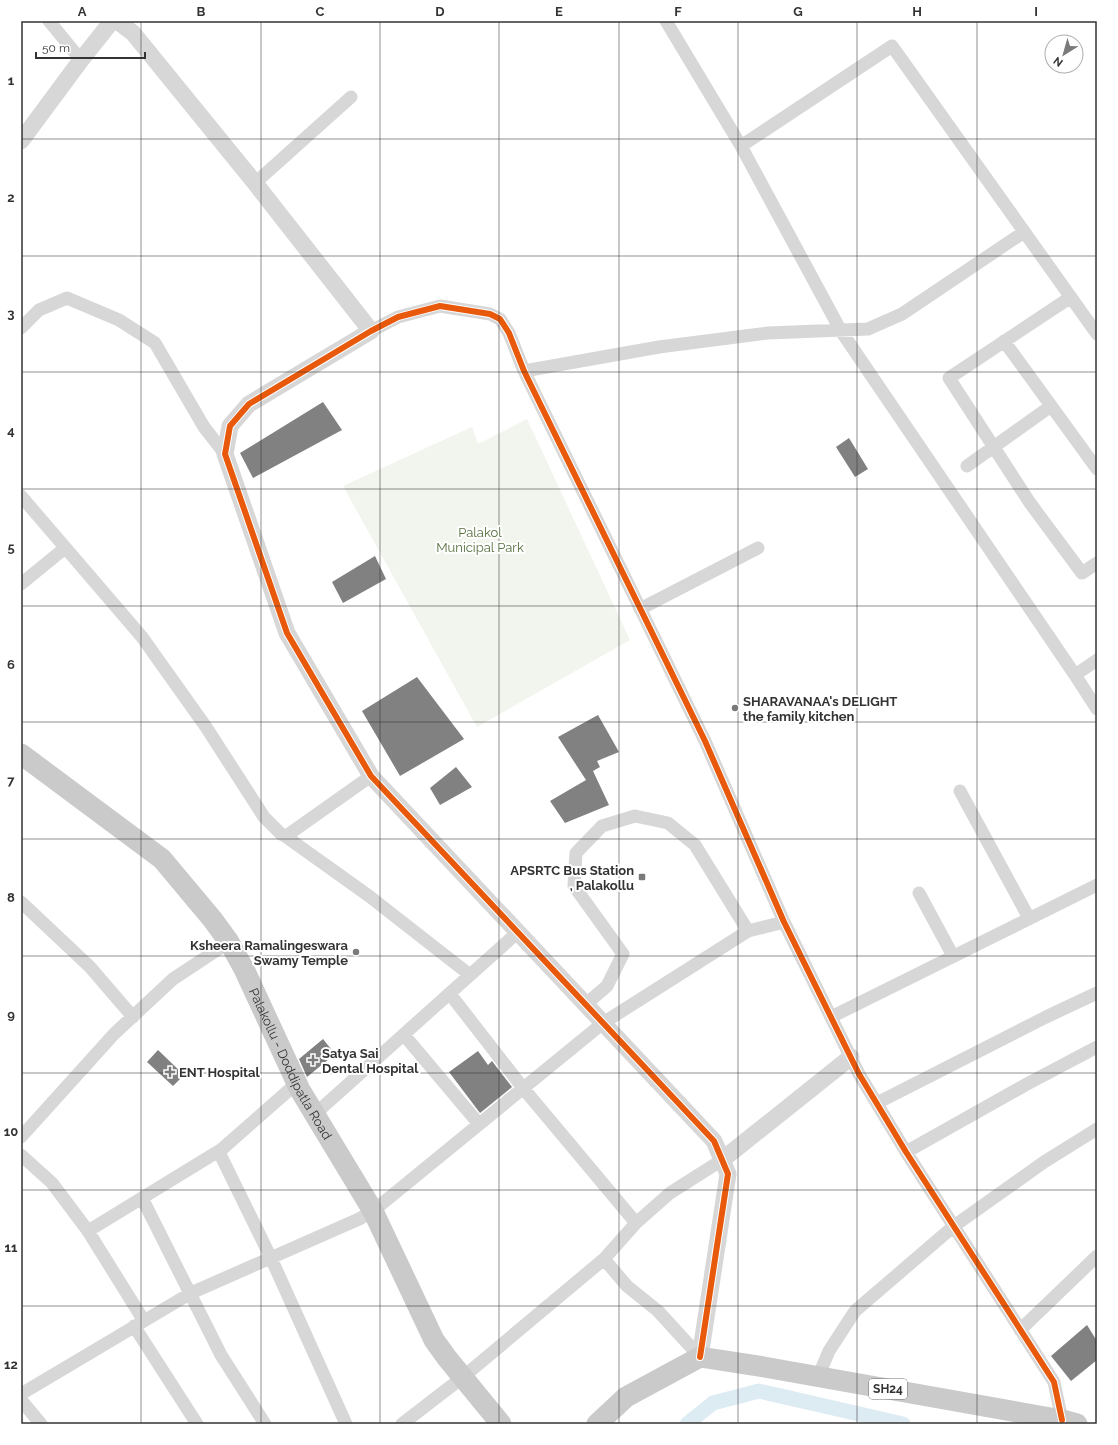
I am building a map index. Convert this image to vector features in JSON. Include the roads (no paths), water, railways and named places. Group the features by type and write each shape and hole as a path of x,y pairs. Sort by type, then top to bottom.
{"main road":[{"name":"Palakollu - Doddipatla Road","path":"21,754 162,859 213,920 229,942 244,969 297,1083 373,1211 434,1340 500,1424"},
{"name":"SH24","path":"700,1357 1070,1422"},
{"path":"597,1424 626,1397 700,1357"}],"street":[{"path":"49,21 81,60"},
{"path":"21,141 112,21"},
{"path":"117,21 133,33 255,183 372,331"},
{"path":"666,21 741,146 841,331 1097,709"},
{"path":"741,146 892,46 1097,334"},
{"path":"255,183 351,97"},
{"path":"524,371 659,347 768,333 868,329 902,314 1024,232"},
{"path":"1071,297 950,378 1030,503 1082,573 1097,563"},
{"path":"21,328 39,310 67,298 119,320 155,343 204,427 225,454 287,633 371,776 714,1141 728,1174 700,1357"},
{"path":"225,454 230,426 249,404 398,317 440,306 490,314 500,319 509,333 524,371 705,741 784,922 859,1074 906,1152 1054,1382 1070,1422"},
{"path":"1004,341 1097,469"},
{"path":"967,466 1051,406"},
{"path":"21,496 142,637 206,727 264,817 281,834 369,896 470,975"},
{"path":"21,584 65,548"},
{"path":"640,609 758,548"},
{"path":"1075,675 1097,660"},
{"path":"285,836 371,776"},
{"path":"960,791 1028,918"},
{"path":"586,1004 607,986 623,954 574,886 576,853 602,826 635,816 668,823 694,845 748,931"},
{"path":"831,1017 1097,885"},
{"path":"919,893 953,956"},
{"path":"21,902 90,967 133,1017"},
{"path":"21,1394 191,1293 373,1211 603,1023 748,931 784,922"},
{"path":"315,1114 518,932"},
{"path":"21,1137 114,1034 173,979 229,942"},
{"path":"877,1103 1046,1017 1097,993"},
{"path":"450,994 524,1088 636,1223"},
{"path":"404,1035 479,1124"},
{"path":"906,1152 1097,1046"},
{"path":"402,1424 463,1378 604,1259 636,1223 670,1193 722,1160 851,1057"},
{"path":"88,1231 218,1152 297,1083"},
{"path":"818,1377 828,1351 855,1310 954,1226 1044,1162 1097,1129"},
{"path":"218,1152 271,1258 346,1424"},
{"path":"21,1155 52,1183 88,1231 139,1324 197,1424"},
{"path":"142,1198 221,1355 265,1424"},
{"path":"1020,1330 1097,1256"},
{"path":"604,1259 627,1286 658,1311 700,1357"},
{"path":"21,1400 41,1424"}],"waterway":[{"path":"687,1424 713,1403 759,1391 903,1424"}],"place":[{"name":"SHARAVANAA's DELIGHT the family kitchen","path":"735,708"},
{"name":"APSRTC Bus Station , Palakollu","path":"642,877"},
{"name":"Ksheera Ramalingeswara Swamy Temple","path":"356,952"},
{"name":"Satya Sai Dental Hospital","path":"313,1060"},
{"name":"ENT Hospital","path":"170,1072"}],"park label":[{"name":"Palakol Municipal Park","path":"480,540"}]}
